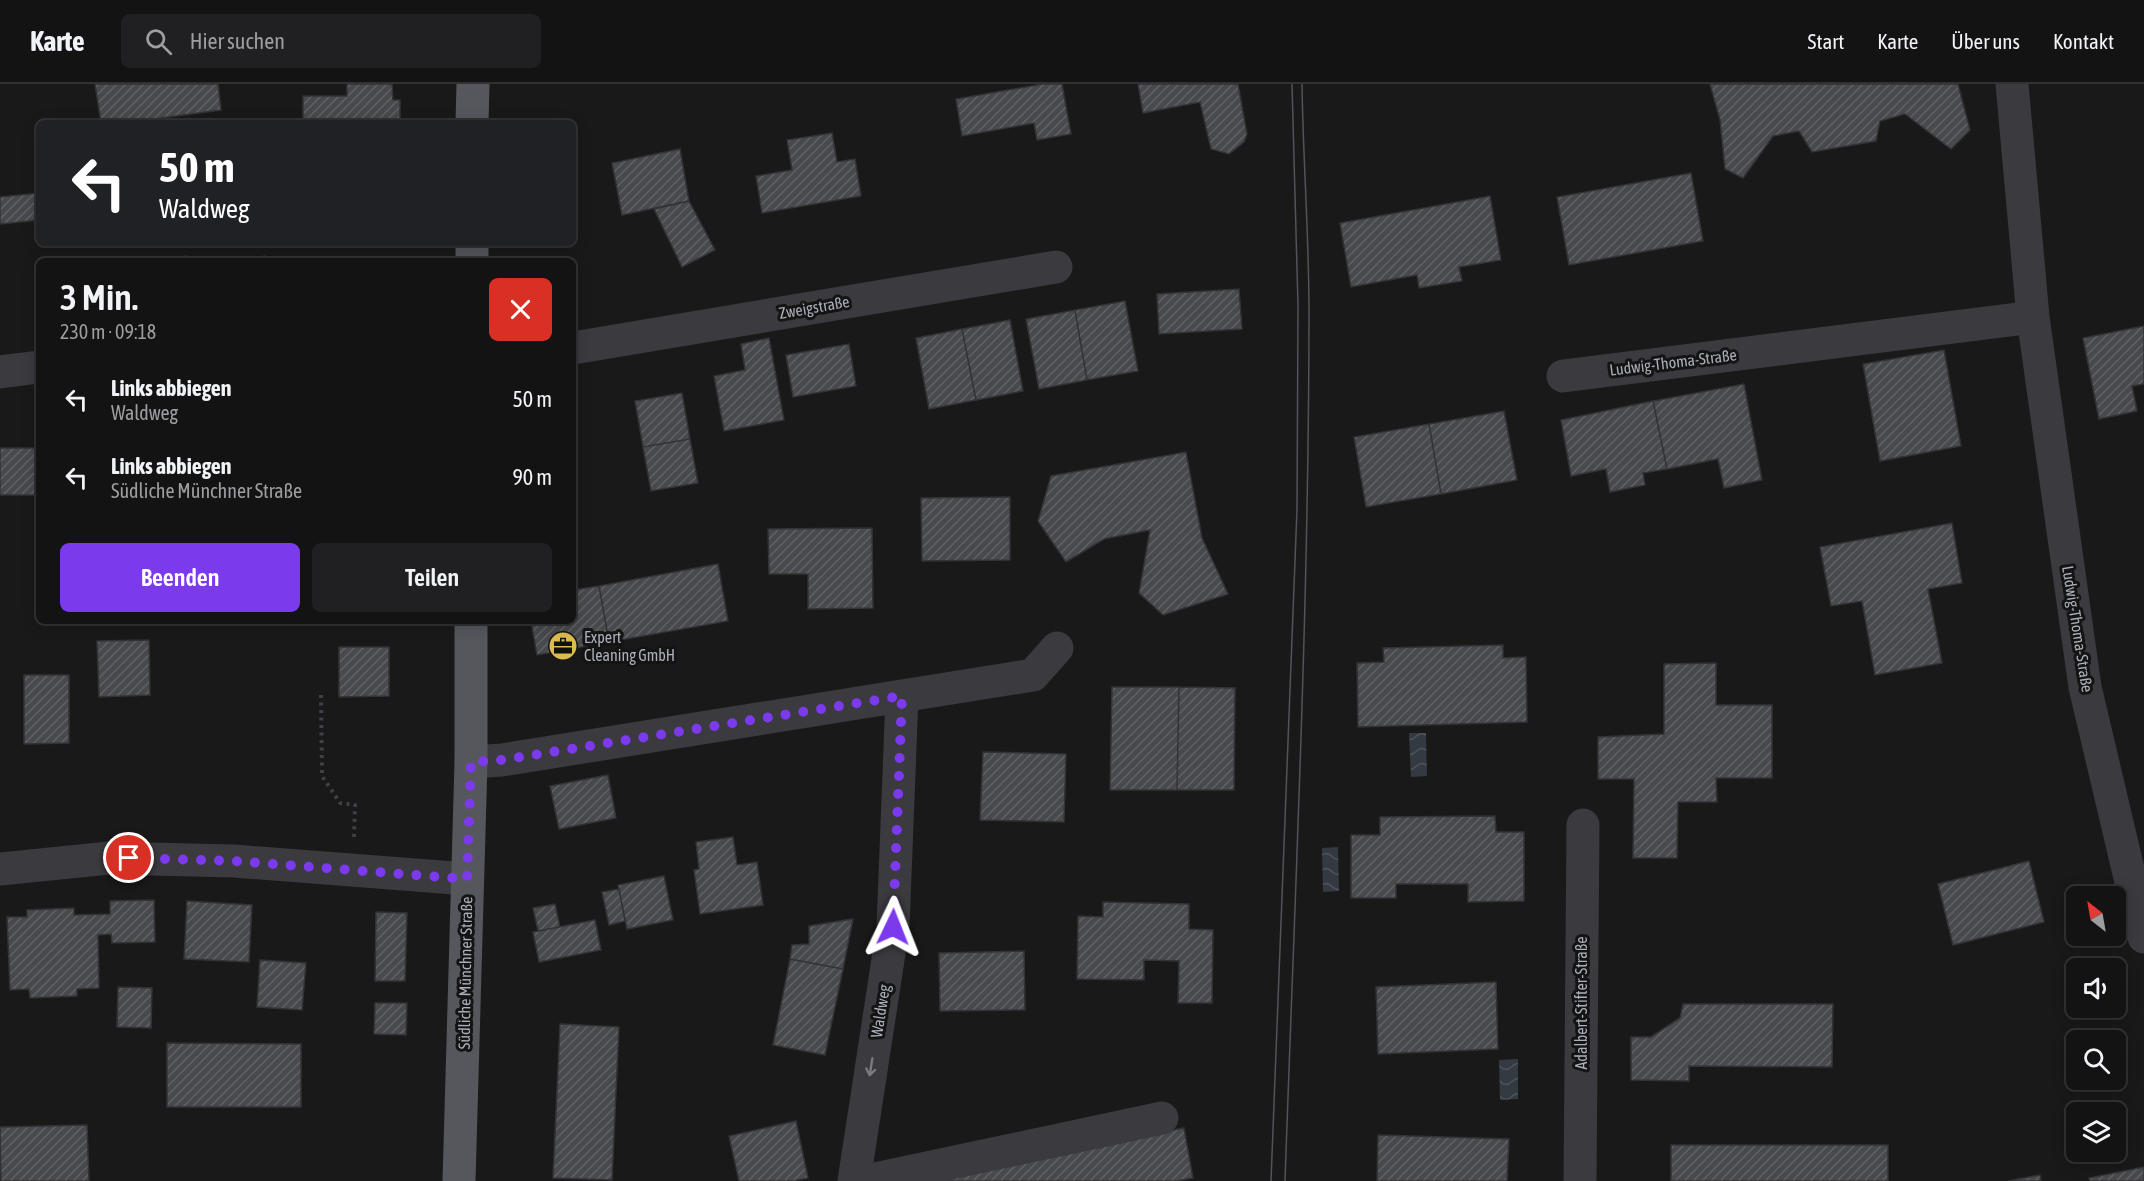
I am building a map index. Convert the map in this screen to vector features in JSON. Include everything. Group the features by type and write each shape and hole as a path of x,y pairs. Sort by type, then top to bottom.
{"main road":[{"path":"472,120 473,84"},
{"name":"Südliche Münchner Straße","path":"459,1181 471,762 471,624"}],"street":[{"name":"Ludwig-Thoma-Straße","path":"2012,84 2033,317 2085,687 2144,938"},
{"name":"Zweigstraße","path":"576,347 1056,267"},
{"name":"Ludwig-Thoma-Straße","path":"1563,376 2033,317"},
{"path":"0,372 36,367"},
{"path":"471,762 502,760 1033,675 1057,648"},
{"name":"Waldweg","path":"854,1181 893,927 902,696"},
{"name":"Adalbert-Stifter-Straße","path":"1580,1181 1582,825"},
{"path":"0,869 108,858 234,861 467,879"},
{"path":"866,1181 1162,1118"}],"path":[{"path":"321,695 322,776 340,803 355,805 353,871"}],"water":[{"path":"1409,733 1426,733 1427,776 1411,777"},
{"path":"1338,847 1339,891 1323,892 1322,848"},
{"path":"1518,1059 1518,1099 1500,1100 1499,1060"}],"building":[{"path":"95,84 218,84 221,110 146,120 101,120"},
{"path":"347,84 392,84 393,100 400,100 400,120 303,120 303,96 347,96"},
{"path":"1043,84 1062,84 1071,134 1037,140 1034,123 962,136 956,99"},
{"path":"1138,84 1238,84 1247,134 1244,142 1229,154 1211,149 1200,102 1143,113"},
{"path":"1710,84 1958,84 1970,130 1951,149 1905,114 1880,121 1876,141 1812,152 1799,131 1773,136 1743,178 1725,169 1720,120"},
{"path":"832,133 837,162 855,159 861,196 762,213 756,176 792,170 787,140"},
{"path":"680,149 689,201 622,215 612,163"},
{"path":"1691,173 1703,241 1569,265 1557,197"},
{"path":"36,193 36,220 0,224 0,197"},
{"path":"1490,196 1501,260 1459,267 1462,281 1419,288 1417,275 1351,287 1340,223"},
{"path":"689,201 715,250 682,267 654,209"},
{"path":"1239,289 1242,329 1159,334 1157,294"},
{"path":"1125,301 1138,371 1087,380 1075,310"},
{"path":"1075,310 1087,380 1039,389 1026,319"},
{"path":"1010,320 1023,391 976,400 962,329"},
{"path":"2144,326 2144,384 2132,386 2137,411 2099,419 2083,338"},
{"path":"962,329 976,400 929,409 916,338"},
{"path":"769,338 784,420 724,431 714,376 745,370 741,344"},
{"path":"849,344 856,386 793,397 786,355"},
{"path":"1944,350 1961,446 1880,461 1863,364"},
{"path":"1744,384 1762,480 1724,488 1718,459 1667,469 1653,401"},
{"path":"682,393 690,439 643,447 635,401"},
{"path":"1653,401 1667,469 1643,473 1645,485 1610,492 1606,469 1571,476 1561,420"},
{"path":"1504,411 1517,480 1441,494 1429,424"},
{"path":"1429,424 1441,494 1366,507 1354,437"},
{"path":"690,439 698,483 651,491 643,447"},
{"path":"0,448 36,448 36,495 0,495"},
{"path":"1186,452 1202,538 1228,594 1163,615 1139,593 1150,530 1104,539 1066,562 1038,521 1051,476"},
{"path":"1010,497 1010,560 922,561 921,498"},
{"path":"1952,523 1962,583 1928,589 1942,663 1875,675 1862,601 1831,606 1820,547"},
{"path":"872,528 873,608 808,609 808,574 769,574 768,529"},
{"path":"718,564 728,621 609,642 599,586"},
{"path":"599,586 609,642 537,655 532,624 576,624 576,590"},
{"path":"149,640 150,695 99,697 97,641"},
{"path":"1503,645 1503,658 1526,657 1527,722 1358,727 1357,663 1384,662 1383,648"},
{"path":"339,647 389,647 389,696 339,697"},
{"path":"1716,663 1716,705 1772,705 1772,778 1716,778 1717,802 1678,802 1677,858 1633,858 1634,779 1598,779 1598,737 1664,734 1664,664"},
{"path":"24,675 69,675 69,743 24,744"},
{"path":"1112,687 1179,687 1177,790 1110,790"},
{"path":"1179,687 1235,688 1234,790 1177,790"},
{"path":"983,752 1066,754 1064,822 980,820"},
{"path":"608,775 616,818 559,829 550,786"},
{"path":"1495,816 1496,832 1524,832 1524,901 1468,902 1468,884 1396,884 1396,898 1351,898 1351,835 1380,835 1380,817"},
{"path":"733,837 737,865 757,862 763,905 700,914 694,870 699,869 696,842"},
{"path":"2029,861 2044,922 1953,945 1938,884"},
{"path":"664,876 673,920 627,929 618,885"},
{"path":"619,889 625,921 609,925 602,892"},
{"path":"154,900 155,942 112,943 111,934 98,935 99,988 77,989 77,996 30,998 29,989 10,990 7,917 27,917 27,910 74,908 74,915 110,914 110,901"},
{"path":"187,901 252,905 249,962 184,959"},
{"path":"1103,902 1189,904 1189,929 1213,930 1212,1003 1178,1003 1179,961 1144,960 1144,980 1077,979 1078,916 1103,917"},
{"path":"555,904 560,927 538,931 533,908"},
{"path":"376,912 407,913 405,981 375,981"},
{"path":"853,919 843,969 790,959 792,945 809,944 809,926"},
{"path":"595,920 601,950 539,962 533,932"},
{"path":"1024,951 1025,1010 940,1011 939,953"},
{"path":"790,959 843,969 825,1055 773,1045"},
{"path":"260,960 306,963 302,1010 257,1007"},
{"path":"1496,982 1498,1049 1378,1054 1376,987"},
{"path":"118,987 152,988 151,1028 117,1027"},
{"path":"375,1003 407,1003 406,1035 374,1034"},
{"path":"1683,1004 1833,1004 1832,1067 1689,1066 1689,1081 1631,1080 1631,1037 1651,1037 1680,1018"},
{"path":"560,1024 619,1027 612,1180 553,1178"},
{"path":"167,1043 301,1044 301,1107 167,1107"},
{"path":"796,1121 808,1178 793,1181 739,1181 729,1136"},
{"path":"87,1125 89,1181 1,1181 0,1127"},
{"path":"1184,1128 1193,1178 1176,1181 946,1181 944,1174"},
{"path":"1378,1135 1509,1139 1507,1181 1377,1181"},
{"path":"1671,1145 1888,1145 1888,1181 1671,1181"},
{"path":"2144,1167 2144,1181 2090,1181 2089,1178"},
{"path":"2040,1175 2041,1181 2008,1181"}],"tram line":[{"path":"1271,1181 1297,509 1298,306 1292,84"},
{"path":"1285,1181 1307,528 1309,282 1302,84"}],"place":[{"name":"Expert Cleaning GmbH","path":"563,646"}],"route":[{"path":"129,858 234,861 467,879 471,762 502,760 902,696 893,927"}]}
